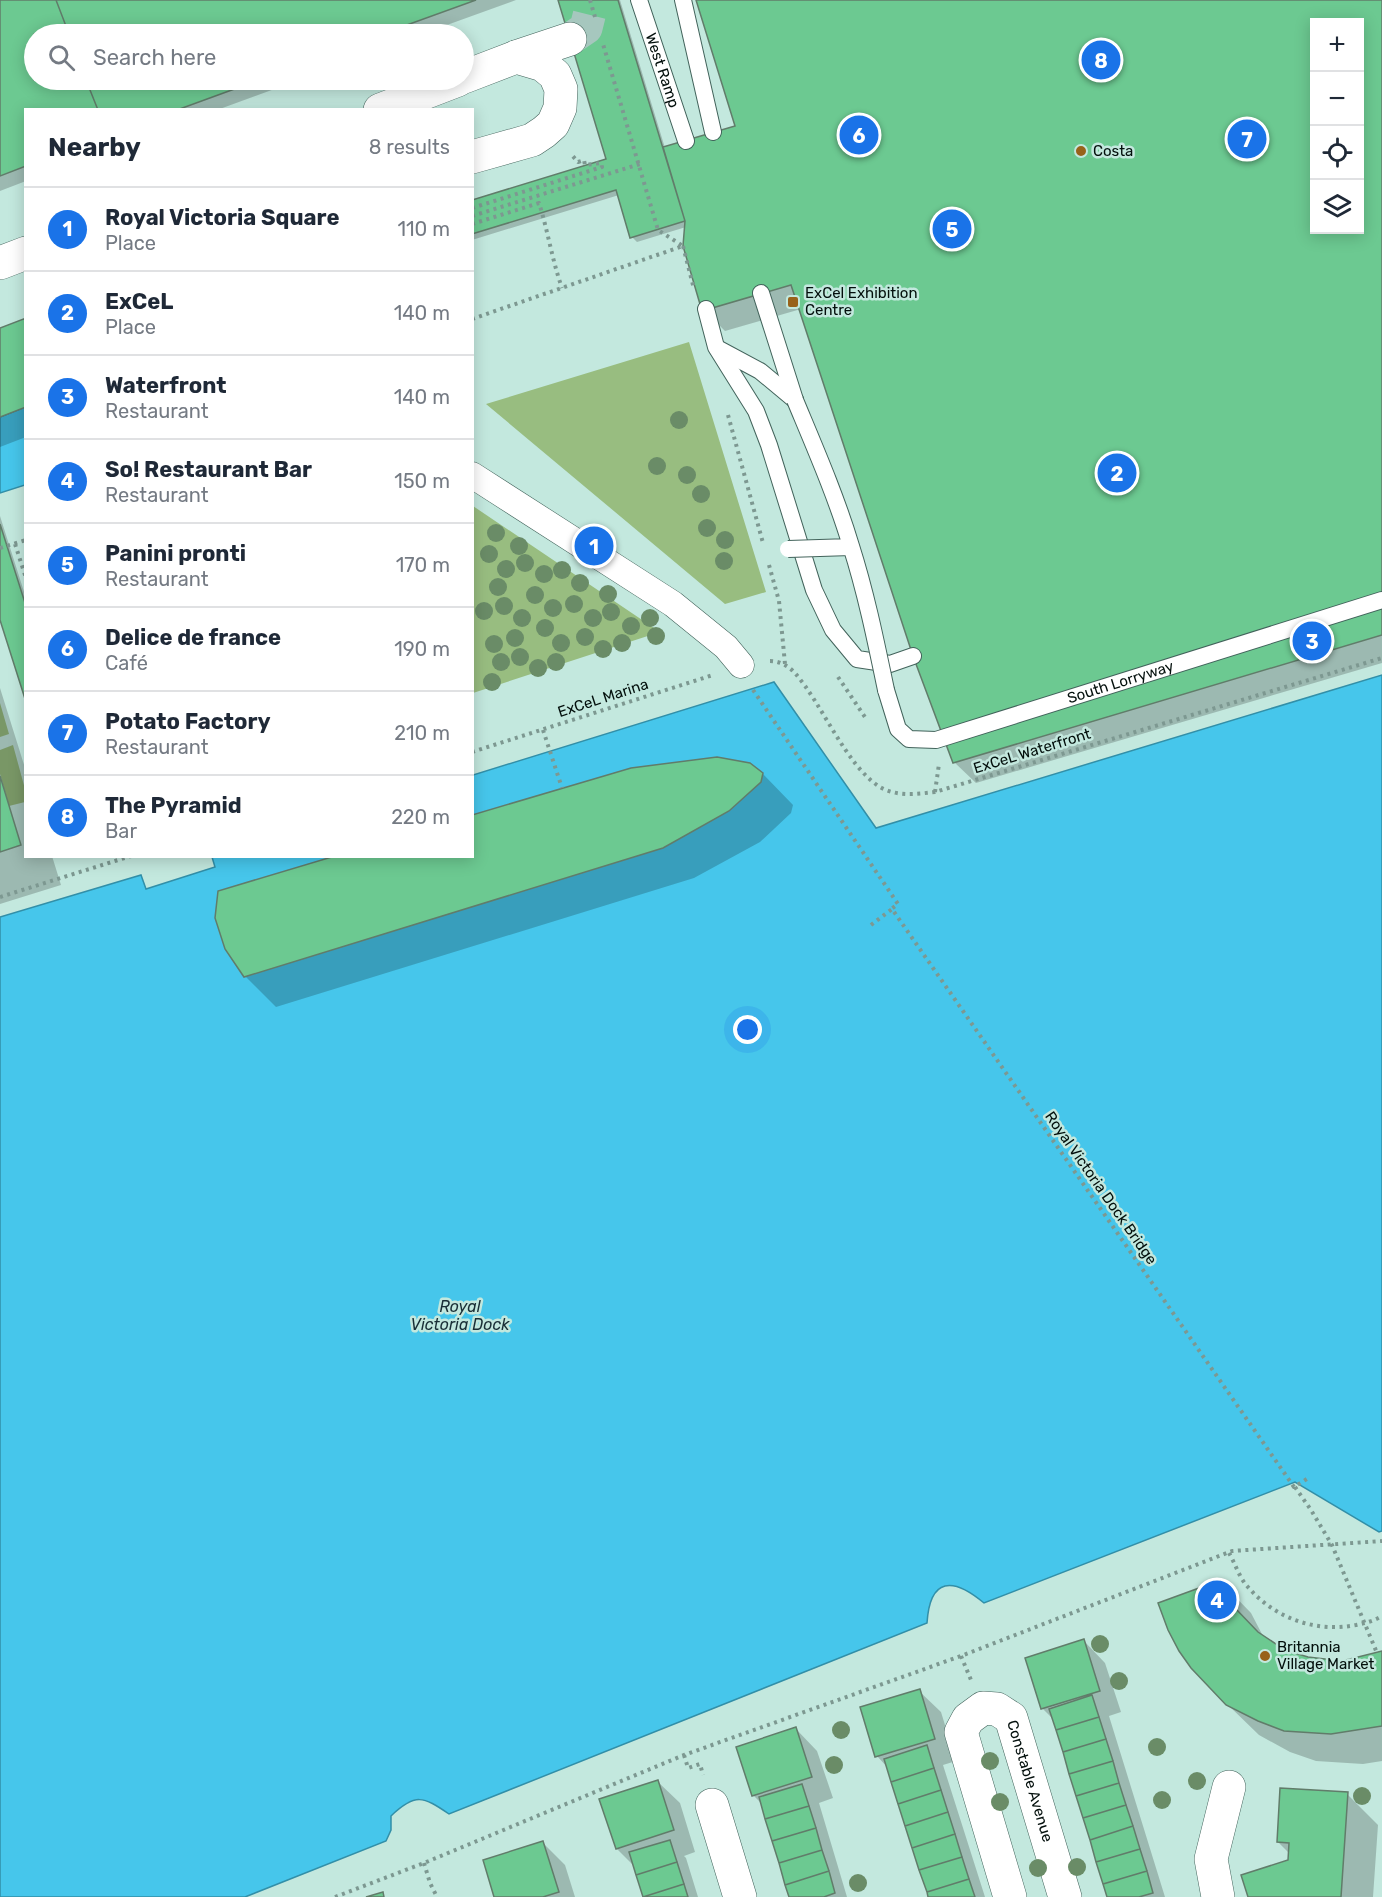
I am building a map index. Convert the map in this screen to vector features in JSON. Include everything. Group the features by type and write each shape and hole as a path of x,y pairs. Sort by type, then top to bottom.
{"street":[{"path":"474,73 570,39"},
{"path":"474,156 532,140 553,124 560,108 561,89 555,75 543,65 516,57"},
{"path":"385,108 432,90"},
{"path":"0,263 24,254"},
{"path":"474,476 673,604 726,647 741,665"},
{"name":"Constable Avenue","path":"1010,1897 961,1732 968,1719 982,1708 996,1709 1011,1718 1065,1897"},
{"path":"1218,1897 1211,1859 1229,1787"},
{"path":"712,1804 740,1897"}],"lane":[{"name":"West Ramp","path":"639,0 686,141"},
{"path":"683,0 711,124"},
{"name":"South Lorryway","path":"761,293 795,400 820,459 851,547 873,629 886,690 898,729 909,739 936,740 1382,600"},
{"path":"706,309 716,347 756,411 791,513 814,590 833,630 857,659 890,664 913,656"},
{"path":"716,347 760,371 795,400"},
{"path":"788,549 851,547"}],"path":[{"path":"590,0 597,22"},
{"path":"474,318 682,246 658,230 603,44"},
{"path":"474,207 602,167 601,163 585,165 584,160 578,162 547,129"},
{"path":"474,215 640,164"},
{"path":"571,177 574,185"},
{"path":"474,223 538,203 551,248 552,261 562,288"},
{"path":"0,548 24,541"},
{"path":"15,543 24,572"},
{"path":"775,589 779,601 785,665"},
{"name":"ExCeL Waterfront","path":"785,665 794,672 860,769 881,788 904,795 935,792 1382,657"},
{"path":"741,665 766,661 778,661 785,665"},
{"name":"ExCeL Marina","path":"474,751 741,665"},
{"name":"Royal Victoria Dock Bridge","path":"752,688 898,904 871,925 892,909 1294,1487 1311,1477 1294,1487 1332,1545"},
{"path":"543,730 562,788"},
{"path":"935,792 940,755"},
{"path":"0,897 114,859"},
{"path":"335,1897 424,1863 684,1755 962,1656 1232,1551 1382,1541"},
{"path":"1332,1545 1377,1653"},
{"path":"1229,1553 1246,1585 1273,1610 1306,1625 1342,1628 1365,1623 1382,1616"},
{"path":"424,1863 437,1897"}],"green space":[{"path":"689,342 766,592 725,604 486,404"},
{"path":"474,507 660,632 474,693"},
{"path":"0,703 9,734 0,737"},
{"path":"13,745 24,785 24,802 9,806 0,774 0,750"}],"water":[{"path":"24,407 24,485 0,493 0,417"},
{"name":"Royal Victoria Dock","path":"1382,675 1382,1531 1379,1532 1295,1482 984,1603 962,1589 945,1586 933,1597 927,1623 449,1814 426,1801 407,1803 391,1816 391,1830 386,1841 245,1897 0,1897 0,917 141,875 146,889 215,867 212,858 474,858 474,775 774,682 876,828"}],"building":[{"path":"0,0 56,0 65,24 24,24 24,90 90,90 97,108 24,108 24,167 0,176"},
{"path":"56,0 476,0 410,24 65,24"},
{"path":"558,0 618,0 685,221 630,238 616,190 474,233 474,199 606,159"},
{"path":"696,0 1382,0 1382,635 953,763 913,656 791,285 702,311 683,246 685,221 663,147 735,126"},
{"path":"90,90 232,90 182,108 97,108"},
{"path":"24,319 24,408 0,417 0,328"},
{"path":"0,524 24,600 24,696 0,620"},
{"path":"717,757 750,763 763,773 761,782 729,811 663,848 244,977 225,949 215,918 218,891 328,858 474,858 474,814 631,768"},
{"path":"0,776 21,845 0,852"},
{"path":"1221,1580 1236,1609 1258,1632 1285,1650 1308,1657 1342,1661 1382,1651 1382,1726 1331,1734 1284,1731 1226,1705 1191,1668 1179,1651 1158,1603"},
{"path":"1084,1639 1100,1691 1041,1709 1025,1658"},
{"path":"920,1689 935,1739 875,1757 860,1707"},
{"path":"1092,1695 1099,1717 1056,1730 1049,1709"},
{"path":"1099,1717 1106,1739 1063,1752 1056,1730"},
{"path":"796,1727 812,1777 752,1796 736,1747"},
{"path":"1106,1739 1113,1761 1069,1774 1063,1752"},
{"path":"927,1745 934,1768 891,1782 884,1759"},
{"path":"1113,1761 1119,1783 1076,1796 1069,1774"},
{"path":"934,1768 941,1790 898,1804 891,1782"},
{"path":"658,1780 674,1830 616,1849 599,1799"},
{"path":"1119,1783 1126,1805 1083,1818 1076,1796"},
{"path":"802,1784 809,1806 765,1819 759,1797"},
{"path":"1280,1788 1348,1792 1341,1897 1248,1897 1241,1875 1288,1860 1289,1843 1277,1842"},
{"path":"941,1790 948,1812 905,1826 898,1804"},
{"path":"1126,1805 1133,1826 1090,1840 1083,1818"},
{"path":"809,1806 816,1828 772,1841 765,1819"},
{"path":"948,1812 955,1834 912,1848 905,1826"},
{"path":"1133,1826 1140,1849 1096,1862 1090,1840"},
{"path":"816,1828 822,1850 779,1863 772,1841"},
{"path":"955,1834 962,1857 919,1870 912,1848"},
{"path":"670,1840 677,1862 636,1875 629,1852"},
{"path":"543,1841 559,1892 543,1897 494,1897 483,1860"},
{"path":"1140,1849 1147,1871 1103,1884 1096,1862"},
{"path":"822,1850 829,1871 785,1885 779,1863"},
{"path":"962,1857 969,1879 927,1892 919,1870"},
{"path":"677,1862 684,1884 643,1897 636,1875"},
{"path":"829,1871 835,1893 824,1897 789,1897 785,1885"},
{"path":"1147,1871 1153,1893 1139,1897 1107,1897 1103,1884"},
{"path":"969,1879 975,1897 928,1897 927,1892"},
{"path":"684,1884 688,1897 643,1897"},
{"path":"383,1892 384,1897 366,1897"}],"tunnel":[{"path":"570,39 586,28 590,12 586,0"}],"place":[{"name":"The Pyramid","path":"1101,60"},
{"name":"Delice de france","path":"859,135"},
{"name":"Potato Factory","path":"1247,139"},
{"name":"Costa","path":"1081,151"},
{"name":"Panini pronti","path":"952,229"},
{"name":"ExCel Exhibition Centre","path":"793,302"},
{"name":"ExCeL","path":"1117,473"},
{"name":"Royal Victoria Square","path":"594,546"},
{"name":"Waterfront","path":"1312,641"},
{"name":"So! Restaurant Bar","path":"1217,1600"},
{"name":"Britannia Village Market","path":"1265,1656"}]}
